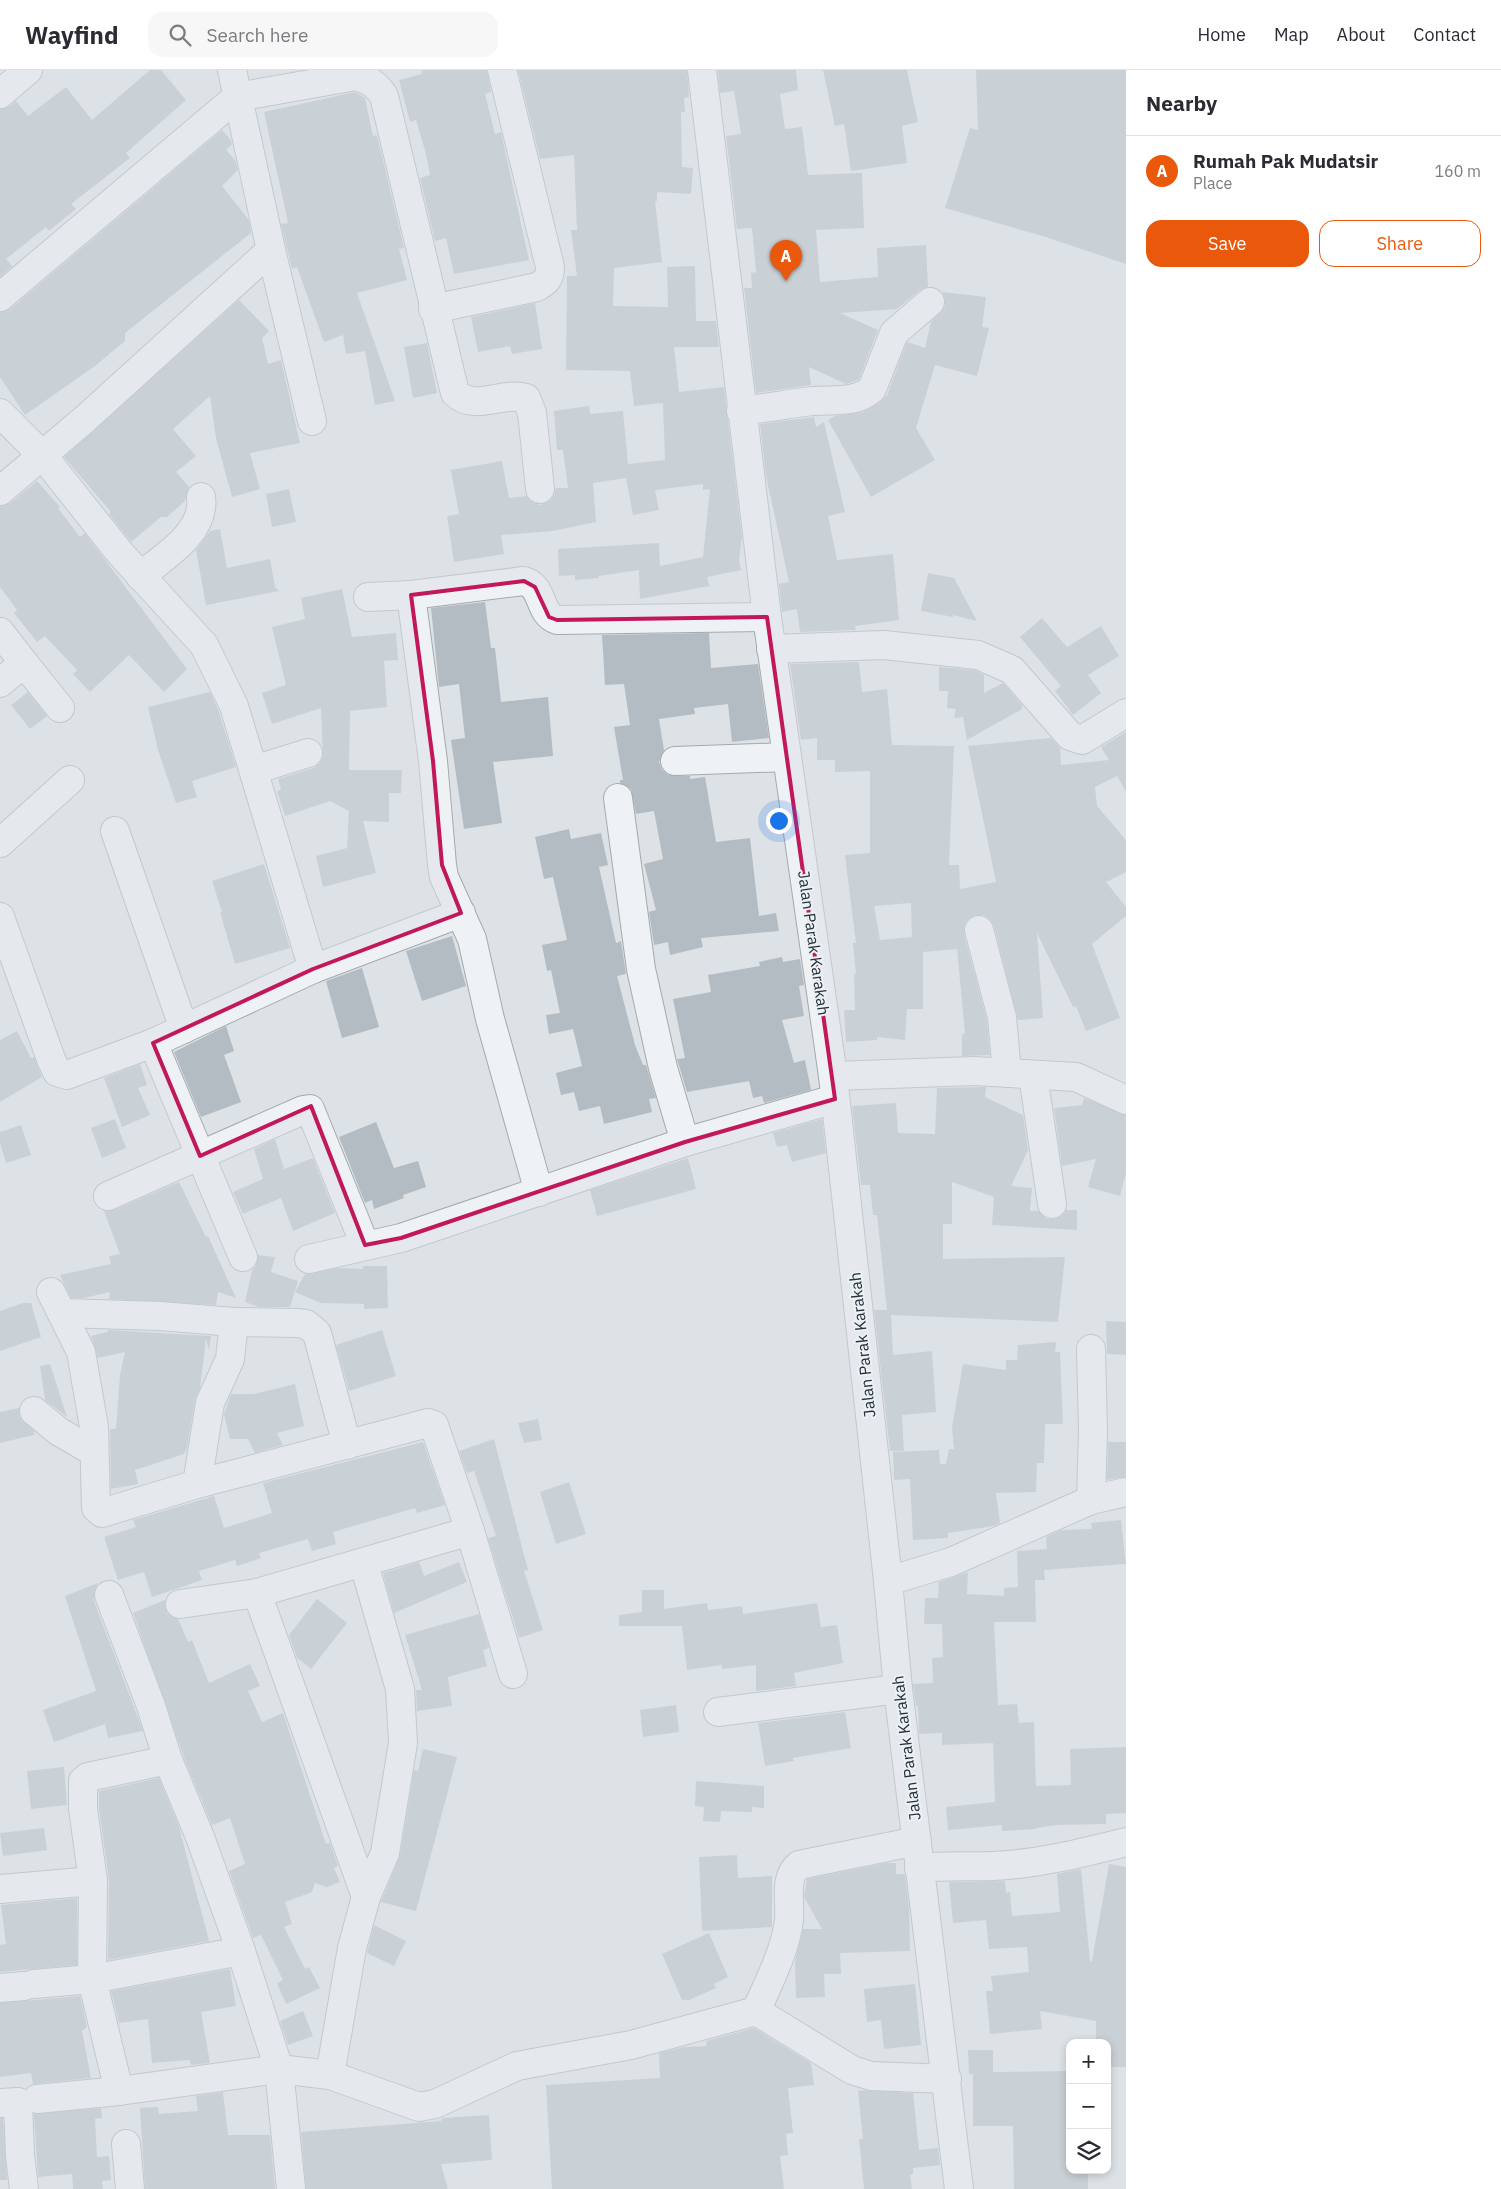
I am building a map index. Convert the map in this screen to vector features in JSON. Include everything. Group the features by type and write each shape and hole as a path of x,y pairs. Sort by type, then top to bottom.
{"street":[{"path":"0,94 28,70"},
{"path":"232,70 271,250 312,421"},
{"path":"433,309 537,287 546,282 550,276 550,267 502,70"},
{"name":"Jalan Parak Karakah","path":"702,70 766,618 834,1088 898,1689 959,2189"},
{"path":"0,298 238,97 356,76 377,85 384,96 454,393 470,402 517,396 526,398 530,404 540,489"},
{"path":"0,491 43,456 271,250"},
{"path":"741,411 814,401 837,402 865,395 872,389 894,333 930,302"},
{"path":"0,413 43,456 140,576 204,645 234,706 313,969"},
{"path":"140,576 174,550 197,523 203,510 201,498"},
{"path":"368,597 411,595 524,581 535,587 548,615 557,620 766,618"},
{"path":"411,595 433,761 444,877 461,913 474,948 490,1019 539,1192"},
{"path":"0,632 60,708"},
{"path":"771,649 884,645 978,656 1012,670 1070,736 1082,740 1126,713"},
{"path":"0,683 24,663"},
{"path":"254,770 308,753"},
{"path":"675,760 787,758"},
{"path":"0,843 70,780"},
{"path":"618,798 641,968 663,1068 685,1142"},
{"path":"115,831 184,1028"},
{"path":"0,917 57,1072 67,1076 153,1043 313,969 461,913"},
{"path":"979,930 1002,1017 1020,1074 1052,1204"},
{"path":"153,1043 243,1258"},
{"path":"309,1259 402,1238 685,1142 834,1088 974,1071 1076,1077 1126,1100"},
{"path":"108,1196 303,1110 310,1109 314,1114 365,1245"},
{"path":"347,1445 317,1333 306,1324 234,1322 160,1316 56,1303 81,1352 90,1396 96,1508 102,1513 198,1484 347,1445 428,1422 434,1425 470,1531 513,1674"},
{"path":"198,1484 210,1403 230,1359 234,1322"},
{"path":"1091,1349 1094,1430 1091,1500"},
{"path":"34,1411 58,1431 94,1452"},
{"path":"888,1581 951,1562 1091,1500 1126,1492"},
{"path":"180,1604 257,1593 364,1564 470,1531"},
{"path":"330,2075 352,1948 366,1897 385,1853 403,1743 400,1689 364,1564"},
{"path":"257,1593 366,1897"},
{"path":"109,1595 151,1706 168,1760 200,1837 279,2069 290,2189"},
{"path":"718,1712 898,1689"},
{"path":"119,2091 92,1978 93,1881 83,1809 83,1781 88,1777 168,1760"},
{"path":"756,2011 774,1971 789,1921 789,1880 792,1871 799,1865 918,1855 942,1865 993,1866 1054,1860 1126,1842"},
{"path":"0,1889 93,1881"},
{"path":"19,1986 92,1978 240,1951"},
{"path":"37,2099 119,2091 279,2069 330,2075 396,2101 419,2107 435,2104 517,2066 631,2045 756,2011 852,2070 871,2076 947,2079"},
{"path":"0,2102 18,2102 20,2155 24,2189"},
{"path":"126,2144 130,2189"}],"highlighted area":[{"path":"524,581 535,587 549,617 557,620 767,617 835,1099 685,1142 401,1238 365,1245 311,1106 200,1156 153,1043 313,969 461,913 442,865 433,761 411,595"}],"building":[{"path":"150,70 161,70 186,100 126,153 130,158 71,204 76,209 49,231 46,227 6,259 12,266 0,277 0,109 10,106 16,101 28,116 66,87 92,120"},
{"path":"422,70 487,70 491,92 485,94 495,134 501,132 529,260 454,274 446,238 435,241 420,178 430,175 426,154 416,120 410,122 399,80 422,74"},
{"path":"518,70 687,70 689,97 684,98 685,112 681,112 682,167 693,168 691,194 657,192 657,201 655,201 662,262 614,268 613,306 668,307 667,267 695,266 696,321 716,321 719,347 674,347 679,392 724,387 742,537 739,560 741,570 707,577 709,586 640,599 639,570 599,576 599,578 575,580 575,575 559,576 558,549 659,543 660,566 703,557 710,489 703,490 703,484 655,490 659,510 633,515 626,478 593,483 596,522 553,531 501,535 504,554 454,562 447,516 459,514 451,470 502,461 509,498 527,496 533,503 541,505 550,501 554,496 556,488 568,488 563,450 557,450 554,411 589,406 590,414 623,411 628,464 665,460 663,403 634,406 630,371 566,370 567,276 577,276 571,230 577,230 574,155 540,159"},
{"path":"718,70 796,70 798,90 780,94 785,129 802,127 808,175 862,173 864,228 816,230 820,282 878,277 877,248 926,245 928,287 920,290 897,309 840,313 878,330 859,379 853,382 846,384 809,367 811,385 756,393 744,288 752,288 751,273 756,272 752,228 737,229 726,136 741,134 734,91 720,93"},
{"path":"823,70 907,70 918,122 902,126 907,163 851,171 844,124 835,126"},
{"path":"976,70 1126,70 1126,264 1046,237 945,208 970,128 978,130"},
{"path":"355,92 365,98 373,136 377,135 404,248 399,249 407,280 357,293 395,401 375,405 365,351 346,354 343,335 324,342 297,267 292,269 281,224 288,223 264,112"},
{"path":"222,130 231,140 232,144 226,150 235,160 238,170 222,186 249,220 251,233 125,333 125,341 95,366 25,415 0,377 0,312 10,309"},
{"path":"942,292 986,297 982,327 989,328 977,376 935,365 916,428 935,460 871,497 828,420 835,416 863,412 882,401 887,395 907,342 925,348 931,322 945,307 945,299"},
{"path":"239,300 269,331 262,338 268,364 281,360 300,443 250,453 260,489 232,497 216,438 210,396 173,429 196,456 176,472 189,487 185,501 167,517 161,517 131,542 109,514 111,512 64,457"},
{"path":"535,303 542,349 512,354 510,346 478,352 471,317"},
{"path":"427,343 437,393 413,398 404,347"},
{"path":"814,417 816,427 824,422 845,512 828,516 837,560 893,554 899,620 855,626 856,630 800,632 797,609 782,612 779,584 789,582 766,476 760,424"},
{"path":"37,481 60,507 58,508 80,537 85,533 187,669 164,692 129,655 90,692 73,674 77,670 45,636 37,642 14,613 17,610 0,587 0,506 10,503"},
{"path":"289,489 296,522 272,527 266,494"},
{"path":"220,529 227,568 270,559 275,587 279,591 206,605 196,550 210,531"},
{"path":"928,573 954,578 977,621 953,615 953,617 921,611"},
{"path":"342,589 352,637 396,633 398,660 384,661 387,707 350,711 349,770 402,770 401,793 389,793 389,822 363,821 376,873 323,887 316,856 347,848 349,811 330,801 285,816 277,791 281,790 278,779 313,768 320,763 323,756 321,708 272,724 262,693 286,685 272,627 305,619 301,598"},
{"path":"485,602 491,648 495,648 501,702 548,697 553,756 493,762 502,823 464,829 451,740 465,738 459,684 439,687 431,608"},
{"path":"1042,618 1067,647 1101,626 1119,656 1088,675 1101,693 1073,715 1055,691 1061,686 1020,637"},
{"path":"709,633 711,668 758,664 769,738 732,742 728,704 694,708 695,714 659,719 664,750 659,762 662,770 668,775 690,776 690,779 705,777 716,842 750,838 759,916 776,913 779,931 701,938 703,947 670,955 668,942 654,945 649,912 656,910 644,864 663,859 654,811 636,814 631,789 620,783 620,780 623,780 614,727 630,725 624,684 605,685 602,635"},
{"path":"859,662 862,692 887,689 892,745 956,746 954,747 949,865 959,865 960,889 996,882 968,746 1051,738 1060,748 1061,765 1109,760 1101,747 1126,732 1126,792 1117,776 1095,787 1097,806 1126,840 1126,872 1106,882 1126,907 1126,916 1092,944 1120,1018 1086,1031 1076,1006 1073,1007 1037,933 1043,1018 1018,1020 994,926 990,919 984,915 975,915 968,919 964,926 964,934 987,1020 990,1055 962,1056 962,1034 965,1034 957,949 923,952 923,1009 907,1009 905,1040 877,1037 877,1040 846,1042 844,1010 855,1010 854,974 856,974 853,943 856,943 845,855 870,853 870,771 835,772 835,760 817,760 817,738 801,740 790,664","holes":["911,903 912,937 880,940 874,906"]},
{"path":"939,667 974,670 984,675 984,693 1003,683 1022,705 1022,709 967,740 963,717 954,718 956,709 947,708 948,691 939,691"},
{"path":"28,692 47,716 30,729 11,705"},
{"path":"210,692 219,712 236,767 192,781 197,797 176,803 158,750 148,707"},
{"path":"569,829 571,839 601,833 608,865 599,867 616,943 621,941 626,974 617,976 635,1045 643,1065 646,1065 656,1098 649,1099 652,1112 604,1124 600,1106 579,1111 574,1092 561,1095 556,1073 582,1066 573,1029 549,1034 546,1015 560,1013 551,970 547,971 542,945 567,940 553,877 544,879 535,837"},
{"path":"264,864 290,948 235,964 212,881"},
{"path":"452,936 466,986 422,1001 406,951"},
{"path":"782,957 783,962 800,959 804,985 799,986 804,1016 782,1020 794,1063 805,1060 811,1090 764,1103 762,1096 753,1098 749,1081 687,1092 677,1059 685,1058 673,999 711,992 708,975 760,966 759,962"},
{"path":"362,968 379,1027 342,1038 326,981"},
{"path":"226,1026 234,1051 224,1055 241,1102 201,1117 174,1052"},
{"path":"17,1031 31,1058 34,1057 42,1077 0,1102 0,1040"},
{"path":"140,1064 147,1085 138,1088 150,1115 122,1127 104,1078"},
{"path":"986,1087 985,1097 1023,1115 1028,1150 1011,1186 1032,1188 1030,1211 1038,1211 1047,1219 1055,1219 1062,1216 1066,1210 1077,1210 1077,1230 992,1225 994,1197 952,1182 952,1224 943,1224 943,1259 1065,1257 1058,1322 891,1315 893,1355 932,1351 936,1412 902,1415 904,1451 890,1451 874,1310 887,1310 877,1215 873,1215 870,1185 861,1185 852,1106 896,1103 898,1133 935,1134 937,1088"},
{"path":"1084,1098 1126,1115 1126,1173 1120,1196 1088,1187 1096,1159 1062,1166 1054,1108 1082,1105"},
{"path":"115,1119 126,1148 102,1158 91,1128"},
{"path":"822,1119 826,1153 792,1162 787,1145 777,1147 773,1133"},
{"path":"376,1122 394,1168 418,1161 426,1187 403,1195 404,1198 374,1209 372,1200 365,1203 339,1137"},
{"path":"21,1125 31,1155 6,1163 0,1143 0,1132"},
{"path":"275,1139 284,1169 313,1158 335,1213 293,1231 281,1198 243,1214 233,1192 263,1179 254,1149"},
{"path":"688,1158 696,1189 597,1216 590,1190"},
{"path":"179,1182 206,1237 208,1236 236,1298 218,1292 216,1305 109,1299 110,1292 84,1298 71,1298 60,1275 111,1264 109,1256 120,1254 104,1211 114,1210"},
{"path":"258,1255 275,1257 271,1272 298,1281 290,1307 259,1307 245,1302 252,1270 256,1266"},
{"path":"363,1266 387,1266 388,1308 364,1309 364,1304 321,1303 295,1292 305,1274 338,1268 363,1269"},
{"path":"23,1303 31,1303 41,1337 0,1351 0,1311"},
{"path":"1106,1321 1126,1322 1126,1355 1107,1354"},
{"path":"108,1330 211,1336 209,1350 206,1339 200,1388 195,1400 187,1447 184,1454 135,1470 138,1484 111,1489 110,1429 116,1429 120,1375 125,1352 98,1358 91,1336 108,1332"},
{"path":"382,1330 396,1376 349,1391 336,1345"},
{"path":"1056,1342 1055,1352 1060,1352 1063,1424 1045,1424 1044,1463 1037,1463 1036,1492 996,1493 1000,1523 994,1526 948,1533 948,1538 913,1540 910,1479 894,1480 893,1452 939,1450 940,1464 946,1464 949,1449 954,1449 952,1427 963,1364 1006,1370 1006,1360 1017,1360 1018,1345"},
{"path":"50,1364 67,1417 45,1400 40,1366"},
{"path":"295,1384 304,1426 277,1433 283,1445 255,1453 248,1439 230,1439 224,1414 231,1394 254,1394"},
{"path":"19,1408 20,1417 34,1431 34,1435 0,1443 0,1412"},
{"path":"538,1419 542,1440 524,1443 518,1423"},
{"path":"494,1439 528,1570 524,1571 543,1630 519,1638 488,1538 496,1536 474,1471 467,1473 459,1451"},
{"path":"423,1442 445,1505 417,1513 415,1508 333,1532 336,1544 312,1551 308,1539 259,1553 261,1558 237,1566 235,1560 199,1571 202,1580 152,1597 144,1572 118,1580 104,1537 136,1527 133,1520 214,1496 224,1528 272,1513 263,1483"},
{"path":"1108,1442 1126,1442 1126,1477 1107,1480"},
{"path":"569,1482 586,1534 556,1544 540,1492"},
{"path":"1121,1520 1126,1564 1044,1570 1045,1580 1035,1580 1036,1622 994,1622 998,1705 1017,1704 1019,1723 1034,1722 1036,1786 1071,1785 1070,1749 1126,1747 1126,1813 1106,1814 1106,1824 1057,1825 1036,1829 1002,1831 1002,1825 948,1830 946,1807 995,1802 993,1743 942,1745 942,1733 919,1734 918,1706 916,1706 913,1684 933,1683 932,1658 943,1657 942,1624 924,1624 925,1598 938,1598 939,1582 968,1572 967,1594 1004,1596 1004,1588 1018,1587 1017,1551 1047,1549 1046,1537 1061,1530 1092,1529 1091,1523"},
{"path":"419,1562 424,1576 459,1562 467,1582 394,1613 383,1573"},
{"path":"98,1583 94,1592 94,1601 143,1731 108,1738 105,1724 54,1742 43,1710 96,1691 65,1596"},
{"path":"642,1590 664,1590 664,1609 707,1603 708,1610 742,1606 743,1614 817,1603 821,1627 837,1625 843,1663 794,1673 796,1686 756,1691 756,1665 722,1669 722,1665 687,1670 682,1626 619,1626 619,1615 642,1612"},
{"path":"317,1599 347,1623 311,1669 297,1658 289,1635"},
{"path":"165,1600 167,1613 178,1619 188,1642 192,1640 209,1683 250,1664 260,1686 248,1691 262,1722 283,1713 326,1844 330,1843 338,1866 334,1868 340,1882 327,1887 315,1883 312,1892 285,1902 292,1924 284,1927 305,1969 309,1967 320,1988 286,2004 277,1983 283,1980 261,1935 253,1938 229,1871 245,1864 230,1818 212,1825 186,1763 133,1613"},
{"path":"479,1614 489,1648 483,1650 487,1666 448,1677 452,1706 417,1711 416,1690 422,1690 405,1635"},
{"path":"676,1705 679,1732 643,1737 640,1710"},
{"path":"845,1712 851,1748 793,1758 794,1761 765,1766 758,1723"},
{"path":"423,1749 457,1757 416,1911 381,1902 400,1856 414,1770 418,1771"},
{"path":"64,1767 67,1805 31,1809 27,1771"},
{"path":"159,1778 179,1827 209,1941 108,1960 109,1881 99,1808 99,1791"},
{"path":"696,1781 764,1786 764,1808 752,1807 752,1812 721,1811 720,1822 703,1821 704,1807 695,1806"},
{"path":"44,1828 47,1850 3,1856 0,1833"},
{"path":"737,1855 738,1878 772,1876 772,1927 702,1931 699,1857"},
{"path":"886,1863 896,1863 896,1874 905,1874 909,1907 910,1951 840,1953 841,1974 824,1974 825,1997 796,1998 795,1961 803,1929 822,1929 804,1897 807,1879"},
{"path":"1109,1864 1126,1867 1126,2067 1111,2067 1111,2039 1096,2039 1096,2021 1040,2011 1042,2029 990,2034 986,1991 993,1991 991,1976 1029,1972 1027,1947 989,1949 986,1920 953,1923 949,1882 1005,1881 1006,1893 1010,1892 1012,1916 1060,1912 1057,1874 1081,1869 1090,1961 1092,1961"},
{"path":"77,1898 77,1965 0,1972 0,1945 6,1944 1,1905"},
{"path":"374,1925 406,1941 394,1966 367,1953"},
{"path":"709,1933 728,1977 714,1984 716,1988 689,2000 682,2000 662,1954"},
{"path":"230,1969 236,2006 201,2012 210,2063 191,2065 190,2060 152,2063 148,2019 119,2023 111,1991"},
{"path":"915,1984 921,2045 884,2049 881,2020 867,2022 864,1989"},
{"path":"80,1996 87,2027 82,2031 91,2078 33,2084 31,2073 0,2077 0,2003"},
{"path":"303,2011 313,2036 288,2045 280,2021"},
{"path":"754,2028 811,2063 814,2085 788,2088 793,2133 786,2134 788,2155 780,2156 784,2189 552,2189 546,2085 660,2078 659,2053 684,2047 707,2046 706,2041"},
{"path":"968,2050 993,2050 993,2072 1066,2071 1066,2174 1088,2174 1088,2189 1014,2189 1013,2126 973,2126 973,2074 969,2074"},
{"path":"858,2091 913,2093 919,2150 938,2148 940,2165 913,2168 913,2174 910,2175 912,2189 864,2189 859,2139 863,2139"},
{"path":"223,2092 228,2135 270,2135 275,2189 145,2189 140,2108 158,2107 159,2114 198,2111 196,2096"},
{"path":"101,2108 102,2118 95,2119 97,2157 109,2156 111,2180 102,2181 103,2189 73,2189 72,2174 38,2177 34,2114"},
{"path":"489,2115 492,2160 441,2164 448,2189 306,2189 301,2132 441,2121 442,2118"},
{"path":"0,2118 3,2118 7,2180 0,2180"}],"place":[{"name":"Rumah Pak Mudatsir","path":"786,281"}]}
